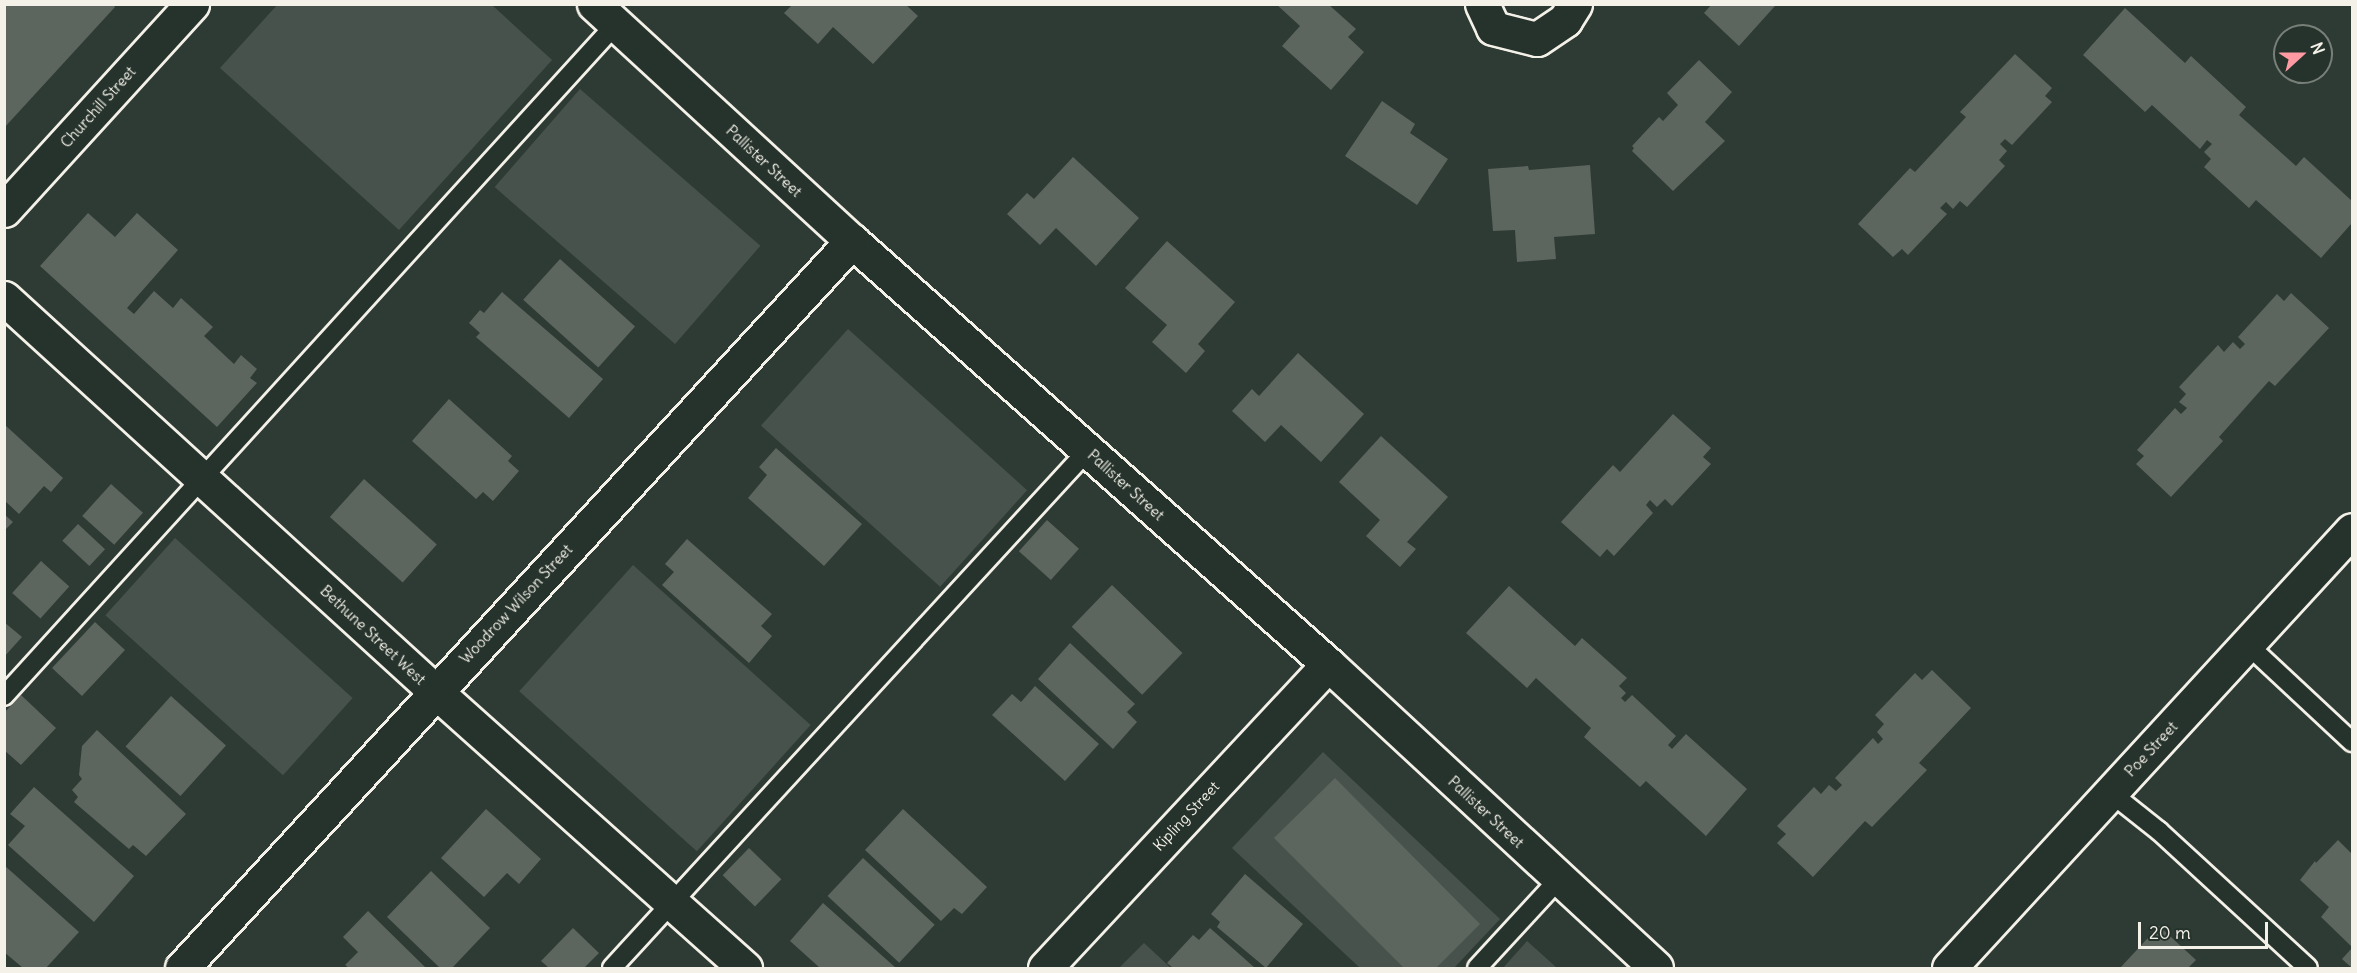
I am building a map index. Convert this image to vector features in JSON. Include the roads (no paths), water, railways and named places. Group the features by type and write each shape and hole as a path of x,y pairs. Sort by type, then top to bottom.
{"street":[{"path":"1482,4 1493,28 1537,39 1565,20 1575,4"},
{"name":"Churchill Street","path":"4,210 182,8"},
{"name":"Pallister Street","path":"605,14 852,241 1328,664 1656,969"},
{"name":"Woodrow Wilson Street","path":"182,969 435,691 852,241"},
{"name":"Bethune Street West","path":"4,298 435,691 745,969"},
{"name":"Poe Street","path":"1948,969 2352,530"},
{"name":"Kipling Street","path":"1045,969 1328,664"}],"lane":[{"path":"4,696 203,478 605,14"},
{"path":"612,969 1087,451"},
{"path":"2247,644 2352,742"},
{"path":"2111,793 2159,831 2308,969"},
{"path":"1477,969 1559,879"}]}
